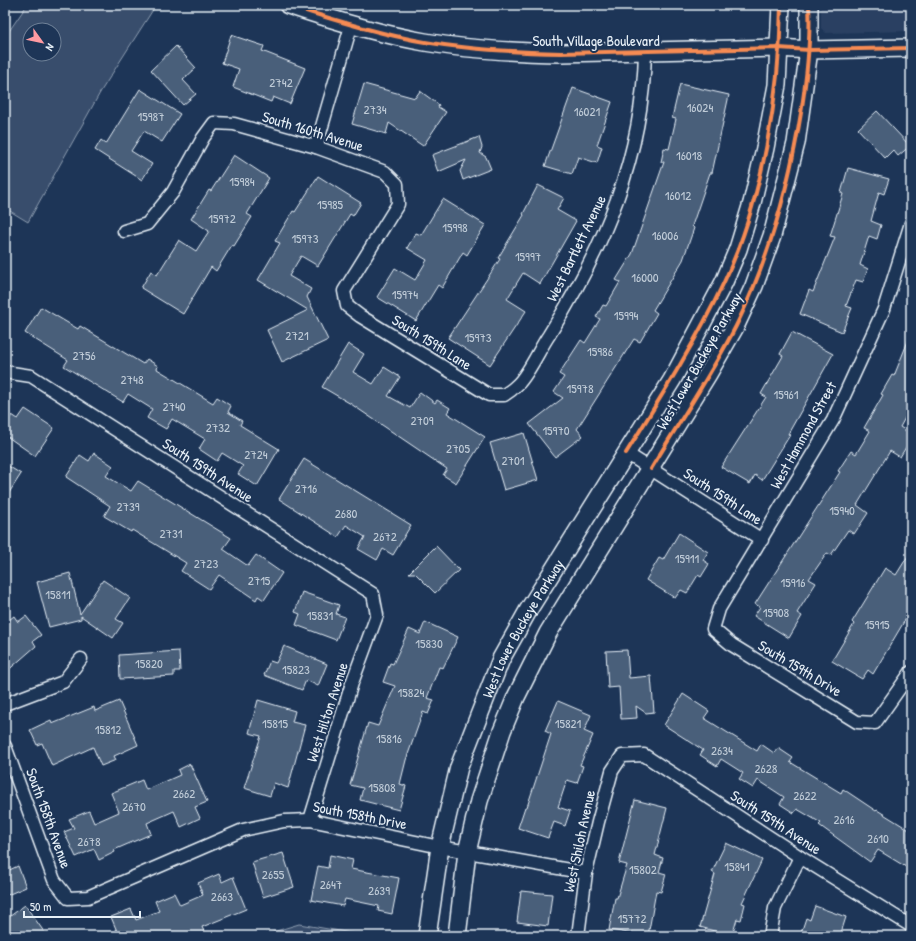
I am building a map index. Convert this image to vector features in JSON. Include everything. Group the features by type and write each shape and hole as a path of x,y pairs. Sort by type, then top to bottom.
{"main road":[{"name":"South Village Boulevard","path":"288,5 351,26 426,42 478,49 561,54 779,48 809,50 911,48"},
{"name":"West Lower Buckeye Parkway","path":"427,936 440,847 458,767 501,659 529,609 676,373 724,282 738,250 752,203 765,148 777,86 781,5"},
{"name":"West Lower Buckeye Parkway","path":"457,936 467,852 490,766 516,697 548,633 651,469 735,327 754,286 772,236 792,160 809,50 809,5"}],"street":[{"path":"316,147 351,26"},
{"name":"West Bartlett Avenue","path":"504,395 519,383 567,305 609,224 624,184 640,116 645,83 645,52"},
{"name":"South 160th Avenue","path":"124,231 147,224 173,192 203,138 214,123 234,124 316,147 385,172 397,184 398,204 344,291 347,306"},
{"name":"West Hammond Street","path":"713,629 719,609 833,420 884,309 911,223"},
{"name":"South 159th Lane","path":"347,306 360,316 489,395 504,395"},
{"name":"South 159th Avenue","path":"5,372 32,376 372,594 377,614"},
{"name":"South 159th Lane","path":"626,453 762,540"},
{"name":"West Hilton Avenue","path":"310,820 352,683 377,614"},
{"name":"South 159th Drive","path":"713,629 732,645 856,722 875,723 911,672"},
{"path":"5,704 63,682 81,659"},
{"name":"South 158th Avenue","path":"5,746 54,880 68,898"},
{"name":"South 159th Avenue","path":"622,756 644,755 800,857 911,926"},
{"name":"West Shiloh Avenue","path":"578,936 586,873 612,771 622,756"},
{"name":"South 158th Drive","path":"68,898 88,897 243,830 284,821 310,820 440,847 586,873"},
{"path":"770,936 774,908 800,857"}],"shaded area":[{"path":"27,5 156,5 101,91 28,222 5,208 5,37"},
{"path":"821,5 911,5 911,31 826,33 821,28"},
{"path":"299,924 369,936 260,936"}],"building":[{"path":"231,35 264,46 262,51 305,68 290,104 273,97 271,102 233,87 239,69 222,63"},
{"path":"176,46 196,68 183,80 196,94 183,105 151,70"},
{"path":"364,84 415,98 420,91 446,112 423,146 389,123 386,134 352,124"},
{"path":"680,84 729,95 712,173 710,173 692,226 694,228 683,260 653,310 657,313 640,342 634,339 577,429 583,436 555,457 529,424 563,398 554,392 564,377 559,374 581,340 585,343 600,319 596,317 603,305 606,306 620,282 616,280 632,254 664,162 661,162 664,148 669,149 676,119 672,118"},
{"path":"573,88 612,102 597,145 602,147 597,163 578,157 572,174 545,166"},
{"path":"140,89 180,114 162,142 144,131 131,151 152,164 142,180 95,150 101,140 106,144"},
{"path":"877,111 910,146 898,156 893,150 885,158 858,129"},
{"path":"479,137 482,147 480,153 486,157 491,169 463,180 460,171 466,160 438,172 432,155"},
{"path":"234,155 269,178 247,214 252,217 234,246 232,245 216,271 211,267 183,314 141,288 151,271 157,275 179,240 196,251 209,231 191,219 209,190 211,191"},
{"path":"848,168 889,179 884,194 879,192 871,221 881,225 877,239 869,236 860,265 868,269 863,282 856,280 846,306 852,308 842,332 800,314 809,290 813,292 835,237 830,236 843,194 841,193"},
{"path":"318,176 361,203 353,216 350,214 318,266 301,256 289,276 311,289 307,297 328,340 282,362 267,330 308,310 258,280 280,243 275,241 293,211 295,212"},
{"path":"538,185 564,198 557,210 576,221 540,284 523,273 507,299 526,311 490,365 448,338 500,259 498,258 524,215 523,214"},
{"path":"443,199 485,225 467,255 463,252 442,288 438,285 416,321 377,297 395,268 415,280 427,260 407,248 416,233 421,235"},
{"path":"41,307 78,329 80,326 143,364 147,359 158,366 157,369 213,403 217,397 231,406 228,412 242,421 240,425 279,449 257,486 238,474 243,466 222,453 217,461 199,449 205,439 172,419 166,429 147,418 152,409 128,394 123,402 64,366 68,360 25,333"},
{"path":"792,332 833,354 788,434 790,435 762,480 755,475 750,484 721,467 766,397 761,394 783,356 780,354"},
{"path":"910,336 911,407 900,427 911,434 911,439 900,457 890,451 857,505 868,513 854,534 848,530 831,555 827,553 809,579 816,583 797,613 802,616 789,638 754,616 760,607 755,604 840,472 838,471 851,451 856,454 870,431 864,428 883,395 881,394 892,375 894,376"},
{"path":"348,344 364,354 353,372 373,384 384,367 400,377 388,396 410,408 420,392 435,403 437,400 450,408 447,413 485,437 456,483 443,475 447,469 351,404 322,387"},
{"path":"25,409 54,428 35,456 5,435 5,424 12,415 18,419"},
{"path":"524,433 538,480 504,490 490,443"},
{"path":"94,453 113,466 106,476 131,491 138,481 231,538 223,549 248,566 256,555 282,573 264,600 258,596 256,600 219,575 209,589 181,571 186,563 132,530 131,532 104,516 110,506 66,477 80,455 89,461"},
{"path":"304,459 411,525 393,555 383,549 377,560 358,549 365,537 346,525 338,537 279,499"},
{"path":"5,464 21,474 5,499"},
{"path":"679,533 708,552 703,560 709,564 701,577 698,575 687,593 681,590 675,598 646,580 659,558 663,560"},
{"path":"436,546 459,570 435,593 415,573 409,573"},
{"path":"911,551 911,610 873,674 868,670 862,679 832,661 854,624 852,622 885,568 896,575"},
{"path":"70,573 80,614 103,580 130,598 116,619 123,623 113,638 81,616 81,619 49,627 37,582"},
{"path":"302,592 339,605 336,614 345,617 336,640 296,625 300,614 295,612"},
{"path":"14,616 18,622 26,616 41,635 33,641 36,646 5,673 5,623"},
{"path":"425,622 458,637 443,668 439,667 427,698 434,700 428,714 423,712 406,760 400,784 406,786 399,810 360,800 363,788 350,785 368,723 378,726 395,686 383,682 390,663 393,664 409,629 420,634"},
{"path":"284,646 327,664 318,686 306,680 302,690 264,675 270,661 276,663"},
{"path":"627,650 629,678 651,676 654,712 646,713 636,706 637,718 621,719 619,687 608,688 606,651"},
{"path":"179,651 180,671 174,671 174,676 120,679 119,655"},
{"path":"683,694 709,711 704,718 757,751 761,744 774,753 778,748 793,758 790,762 841,793 843,789 876,811 877,810 911,831 911,870 878,850 870,862 819,825 821,823 797,809 794,813 780,804 784,797 758,780 753,788 739,779 743,773 721,759 717,766 700,755 703,750 664,725"},
{"path":"258,700 295,711 292,722 305,725 288,788 274,783 270,796 244,788 261,736 249,733"},
{"path":"119,701 138,745 114,756 116,760 101,766 93,747 52,766 42,743 37,745 30,730 51,720 52,724 94,707 95,711"},
{"path":"558,701 591,715 584,731 593,735 580,765 583,766 577,783 567,780 558,807 570,811 565,826 554,822 548,838 518,828 525,807 527,807 551,734 545,731"},
{"path":"190,764 207,802 195,807 200,818 181,827 174,811 147,823 151,834 114,850 115,852 99,860 94,849 76,857 64,832 74,828 69,819 89,811 94,823 119,812 111,793 142,780 146,790 180,775 178,770"},
{"path":"635,800 667,808 655,855 663,858 659,872 666,874 661,892 656,891 648,936 609,930 615,898 617,898 627,865 619,863"},
{"path":"726,843 762,860 742,903 745,904 741,920 737,919 732,936 700,927 715,874 712,872"},
{"path":"283,853 294,887 263,897 252,862"},
{"path":"330,855 353,860 351,869 399,878 392,914 378,911 379,906 345,899 343,906 311,900 318,866 328,868"},
{"path":"18,866 26,887 5,896 5,872"},
{"path":"219,874 222,882 233,877 246,909 202,927 206,936 119,936 111,917 131,909 136,920 159,911 155,901 174,893 180,905 203,895 198,883"},
{"path":"521,891 552,894 548,926 517,922"},
{"path":"25,905 47,936 5,936 5,920"},
{"path":"815,906 846,917 840,936 800,936 806,918 810,920"}],"cycle path":[{"path":"288,5 373,31 407,39 442,45 493,50 561,53 779,48 809,50 911,48"},
{"path":"626,453 678,369 702,326 724,282 749,218 773,110 780,39 781,5"},
{"path":"651,469 706,380 736,326 769,247 785,191 802,107 808,56 809,5"}]}
